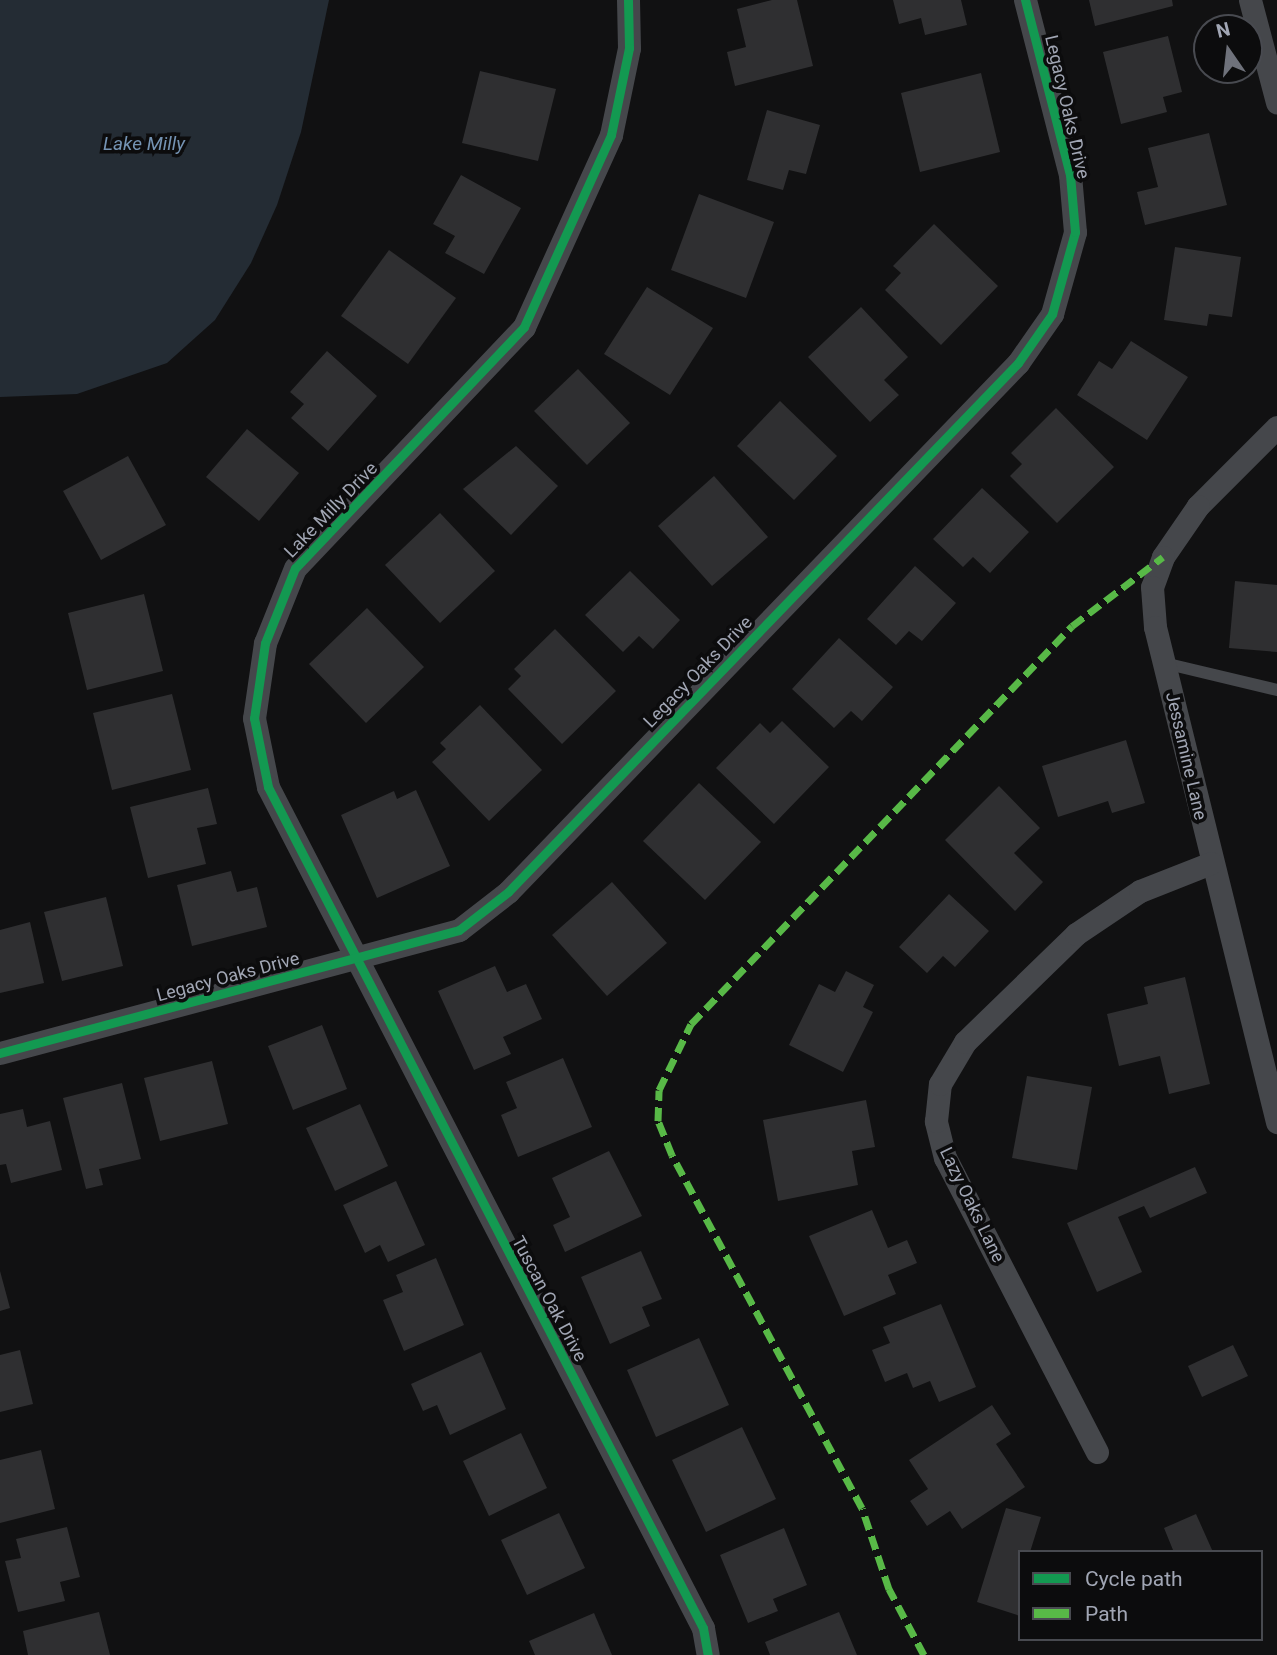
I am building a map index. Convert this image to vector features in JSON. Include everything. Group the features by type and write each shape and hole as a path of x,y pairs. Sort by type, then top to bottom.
{"street":[{"name":"Lake Milly Drive","path":"353,961 268,787 254,718 265,643 295,568 524,327 611,135 629,48 628,0"},
{"name":"Legacy Oaks Drive","path":"0,1054 353,961 459,930 508,892 1018,363 1052,314 1075,232 1070,175 1025,0"},
{"path":"1250,0 1277,102"},
{"name":"Jessamine Lane","path":"1277,427 1198,506 1163,557 1152,587 1164,663 1211,863 1277,1122"},
{"name":"Lazy Oaks Lane","path":"1097,1452 945,1158 936,1121 940,1084 965,1042 1076,934 1140,891 1211,863"},
{"name":"Tuscan Oak Drive","path":"353,961 704,1628 708,1655"}],"lane":[{"path":"1164,663 1277,690"}],"water":[{"name":"Lake Milly","path":"0,0 329,0 301,132 277,205 251,263 215,320 167,363 77,394 0,397"}],"building":[{"path":"772,0 797,0 813,66 735,86 727,52 746,47 737,9"},
{"path":"893,0 961,0 967,25 925,35 921,18 899,24"},
{"path":"1089,0 1172,0 1173,6 1095,26"},
{"path":"1168,36 1182,92 1163,97 1167,112 1121,124 1103,52"},
{"path":"480,71 556,89 538,161 462,143"},
{"path":"981,73 1000,152 920,172 901,93"},
{"path":"767,110 820,125 806,174 789,170 783,190 747,180"},
{"path":"1209,133 1227,205 1145,225 1137,192 1158,187 1148,148"},
{"path":"461,175 521,208 484,274 445,253 455,236 433,224"},
{"path":"699,194 774,222 746,298 671,270"},
{"path":"934,224 998,286 941,345 885,290 901,273 893,266"},
{"path":"1175,247 1241,257 1232,317 1209,314 1207,326 1164,320"},
{"path":"389,250 456,298 408,364 341,316"},
{"path":"647,287 713,328 670,395 604,354"},
{"path":"861,307 908,357 884,380 899,395 870,422 808,357"},
{"path":"1131,341 1188,377 1147,440 1077,395 1099,361 1112,369"},
{"path":"327,351 377,396 328,451 291,418 304,404 290,392"},
{"path":"578,369 630,423 587,465 534,411"},
{"path":"780,401 837,456 794,500 737,446"},
{"path":"1056,408 1114,467 1057,523 1010,476 1022,464 1011,453"},
{"path":"247,429 299,473 259,521 206,477"},
{"path":"516,446 558,486 511,535 463,489"},
{"path":"128,456 166,525 101,560 63,491"},
{"path":"714,476 768,537 712,586 658,526"},
{"path":"982,488 1029,532 990,573 973,557 963,567 933,539"},
{"path":"440,513 495,571 440,623 385,565"},
{"path":"915,566 956,603 922,641 909,631 896,645 867,619"},
{"path":"630,571 680,620 653,649 639,636 623,652 585,615"},
{"path":"1235,581 1277,585 1277,652 1229,648"},
{"path":"144,594 163,671 87,690 68,613"},
{"path":"367,608 424,667 366,723 309,664"},
{"path":"555,629 616,691 562,744 508,689 521,676 514,669"},
{"path":"839,638 893,687 862,721 851,711 834,728 792,689"},
{"path":"172,694 191,770 112,790 93,713"},
{"path":"480,705 542,770 489,821 432,762 446,749 440,743"},
{"path":"782,721 829,767 774,824 716,768 760,723 770,733"},
{"path":"1126,740 1145,803 1112,813 1108,801 1058,817 1042,766"},
{"path":"699,783 761,842 705,900 643,841"},
{"path":"999,786 1040,828 1014,853 1043,882 1015,911 945,840"},
{"path":"208,788 217,824 197,828 206,864 148,878 130,807"},
{"path":"416,790 450,866 377,898 341,815 394,791 397,799"},
{"path":"231,871 237,892 257,887 267,927 192,946 177,885"},
{"path":"612,882 667,943 607,996 552,935"},
{"path":"949,894 989,931 955,967 943,956 927,973 899,947"},
{"path":"106,897 123,966 62,981 44,912"},
{"path":"30,922 44,983 0,993 0,930"},
{"path":"495,966 507,992 526,984 542,1019 503,1037 511,1054 474,1070 438,991"},
{"path":"846,971 874,985 863,1007 873,1012 843,1072 789,1045 819,984 835,992"},
{"path":"1185,977 1210,1084 1169,1094 1160,1056 1119,1066 1107,1014 1148,1004 1144,987"},
{"path":"322,1025 347,1089 293,1110 268,1046"},
{"path":"563,1058 592,1127 518,1157 501,1115 517,1108 506,1082"},
{"path":"212,1061 228,1124 160,1141 144,1078"},
{"path":"1027,1076 1092,1087 1077,1170 1012,1158"},
{"path":"122,1083 141,1159 99,1169 103,1185 86,1189 63,1098"},
{"path":"866,1100 875,1147 852,1151 858,1185 778,1201 763,1120"},
{"path":"360,1104 388,1166 335,1191 306,1128"},
{"path":"23,1109 27,1127 50,1121 62,1170 11,1183 6,1164 0,1165 0,1114"},
{"path":"609,1151 642,1216 565,1252 553,1225 570,1217 552,1178"},
{"path":"1195,1167 1207,1193 1150,1218 1144,1206 1118,1217 1142,1272 1097,1292 1067,1223"},
{"path":"396,1181 425,1245 388,1262 380,1245 365,1253 343,1205"},
{"path":"872,1210 888,1248 907,1240 917,1263 888,1275 896,1294 844,1316 809,1236"},
{"path":"641,1251 662,1299 642,1307 650,1326 610,1344 581,1277"},
{"path":"436,1258 464,1325 404,1351 383,1300 403,1292 396,1275"},
{"path":"0,1271 10,1308 0,1311"},
{"path":"941,1304 976,1387 939,1402 930,1381 913,1388 907,1373 885,1382 872,1350 890,1343 883,1327"},
{"path":"699,1338 729,1405 656,1437 627,1370"},
{"path":"1233,1345 1248,1376 1202,1397 1188,1366"},
{"path":"20,1350 33,1404 0,1412 0,1355"},
{"path":"481,1352 506,1409 450,1435 437,1405 423,1411 411,1384"},
{"path":"992,1405 1011,1434 996,1444 1025,1487 962,1529 950,1511 927,1526 910,1501 928,1489 909,1460"},
{"path":"742,1427 776,1499 706,1532 672,1460"},
{"path":"521,1433 547,1488 489,1516 463,1461"},
{"path":"41,1450 55,1509 0,1523 0,1460"},
{"path":"1006,1508 1041,1517 1031,1550 1018,1550 1018,1615 977,1602"},
{"path":"559,1513 585,1568 527,1595 501,1540"},
{"path":"1196,1514 1212,1550 1173,1550 1164,1528"},
{"path":"67,1527 80,1577 60,1582 65,1601 18,1612 5,1561 21,1558 16,1539"},
{"path":"784,1528 807,1585 773,1599 778,1611 748,1623 720,1555"},
{"path":"99,1612 110,1655 28,1655 23,1631"},
{"path":"839,1612 857,1655 770,1655 765,1642"},
{"path":"594,1613 612,1655 535,1655 529,1641"}],"marked path":[{"path":"924,1655 889,1589 862,1508 672,1155 658,1121 659,1090 691,1024 1072,626 1163,557"}],"cycle path":[{"path":"628,0 629,48 611,135 524,327 295,568 265,643 254,718 268,787 703,1628 708,1655"},
{"path":"0,1053 459,930 508,892 1018,363 1052,314 1075,232 1070,175 1025,0"}]}
